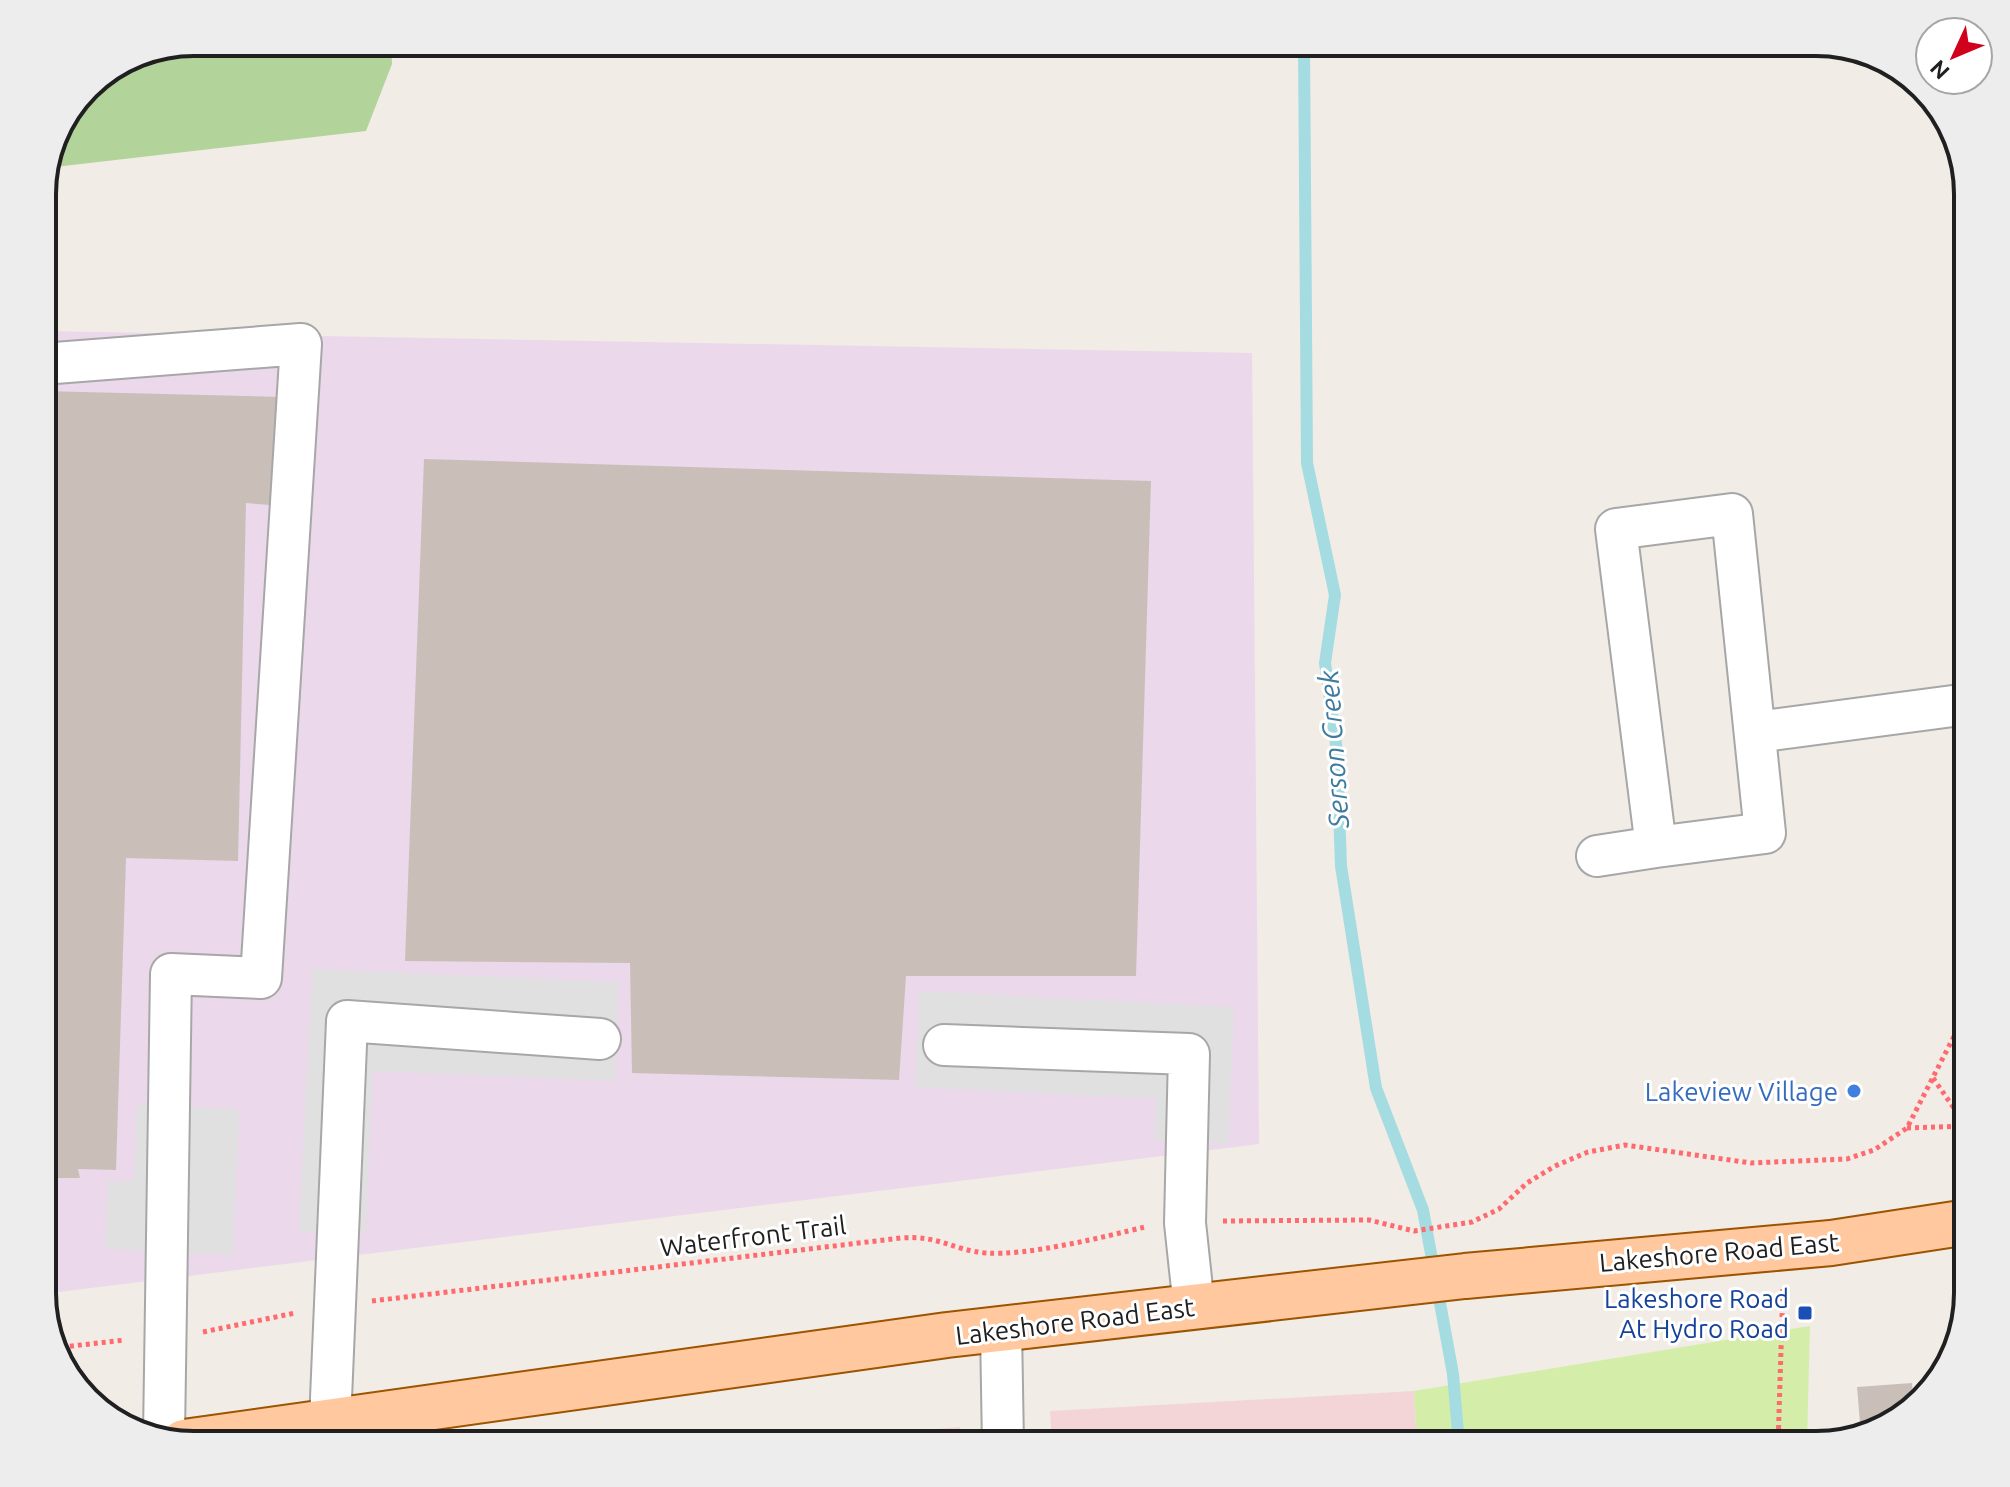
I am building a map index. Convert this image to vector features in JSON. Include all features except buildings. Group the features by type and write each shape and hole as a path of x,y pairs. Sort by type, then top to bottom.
{"main road":[{"name":"Lakeshore Road East","path":"260,1431 1001,1329 1465,1276 1785,1247 1954,1224"}],"street":[{"path":"56,363 301,344 261,978 171,974 182,1430"},
{"path":"1597,856 1765,833 1732,514 1616,529 1656,847"},
{"path":"1756,732 1954,705"},
{"path":"330,1422 347,1021 600,1039"},
{"path":"944,1045 1189,1054 1185,1223 1194,1307"},
{"path":"1001,1329 1003,1431"}],"path":[{"path":"1229,1221 1369,1220 1414,1231 1472,1222 1499,1209 1527,1183 1555,1166 1588,1152 1625,1145 1751,1163 1833,1161 1874,1150 1907,1128 1954,1037"},
{"path":"1933,1078 1954,1108"},
{"path":"1907,1128 1954,1126"},
{"name":"Waterfront Trail","path":"357,1303 901,1238 927,1236 990,1253 1092,1240 1151,1225"},
{"path":"1778,1431 1785,1247"},
{"path":"189,1335 296,1312"},
{"path":"67,1347 136,1339"}],"shaded area":[{"path":"56,331 1252,353 1259,1144 56,1292"},
{"path":"312,969 618,982 615,1081 373,1071 365,1233 299,1232"},
{"path":"919,991 1234,1007 1228,1144 1154,1140 1156,1099 915,1087"},
{"path":"137,1105 239,1109 233,1255 105,1249 108,1181 134,1181"},
{"path":"1414,1391 1416,1431 1051,1431 1050,1411"},
{"path":"960,1427 960,1431 912,1431"}],"green space":[{"path":"194,56 392,56 392,64 366,131 59,166 70,133 84,110 103,90 125,74 167,59"},
{"path":"1810,1326 1807,1431 1416,1431 1414,1391"}],"waterway":[{"name":"Serson Creek","path":"1304,56 1307,463 1335,595 1325,663 1337,751 1341,866 1376,1088 1423,1210 1453,1374 1458,1431"}],"place":[{"name":"Lakeview Village","path":"1854,1091"},
{"name":"Lakeshore Road At Hydro Road","path":"1805,1313"}]}
